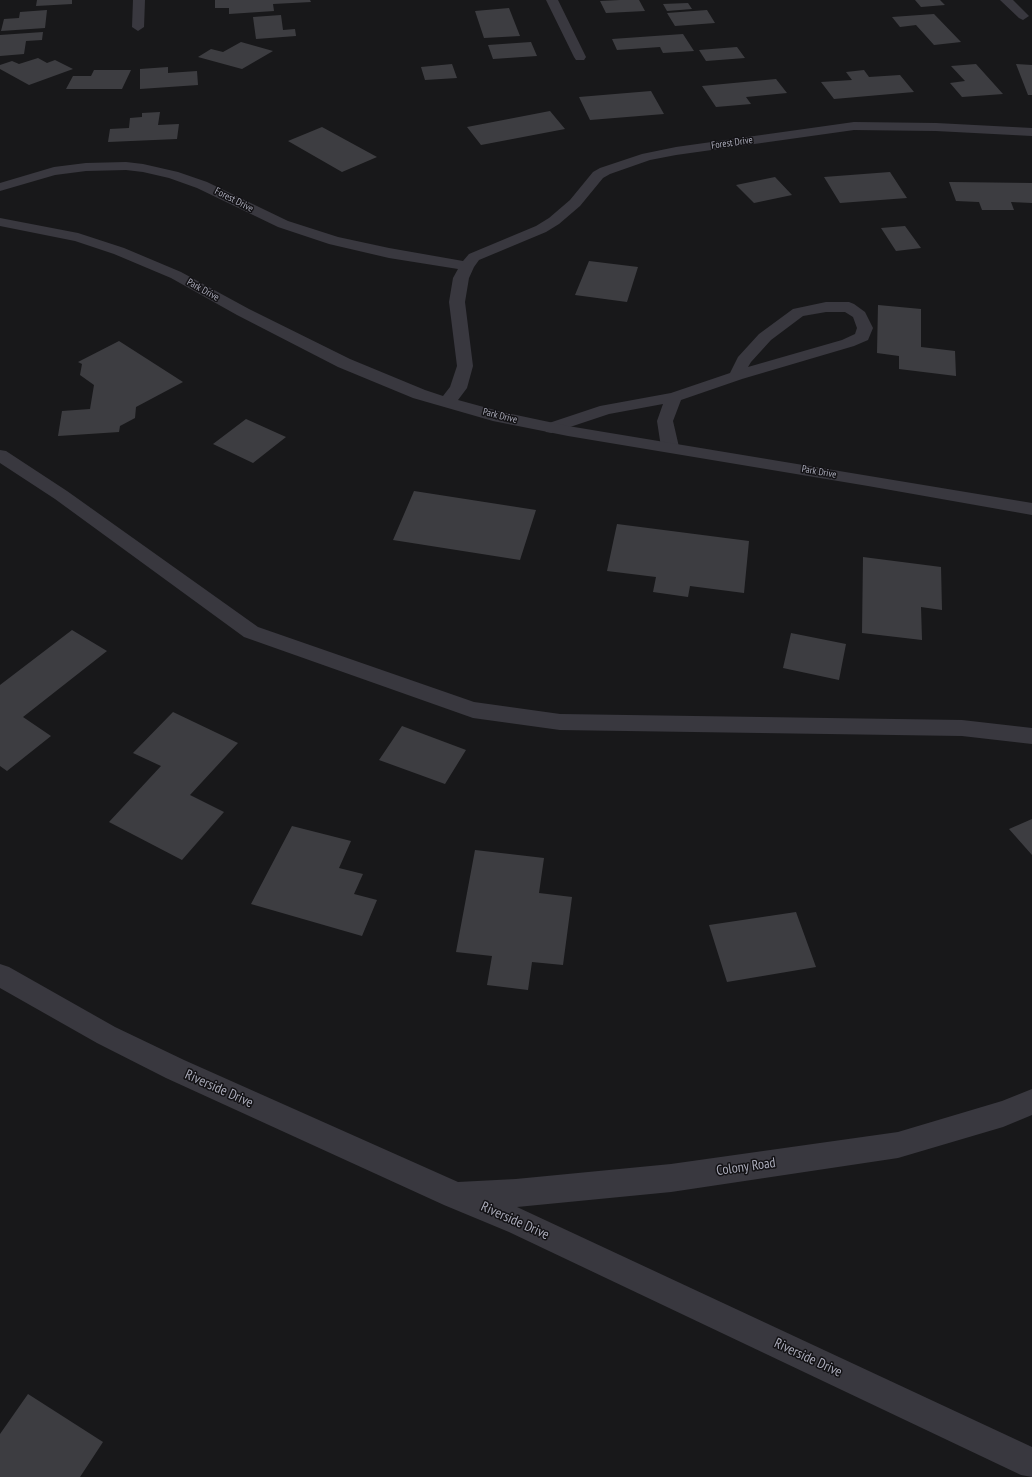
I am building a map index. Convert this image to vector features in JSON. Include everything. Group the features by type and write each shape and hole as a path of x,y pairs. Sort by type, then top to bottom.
{"street":[{"path":"138,27 139,0"},
{"path":"552,0 580,57"},
{"path":"1006,0 1023,16"},
{"name":"Forest Drive","path":"447,402 458,388 465,366 457,302 460,278 467,266 474,257 541,230 554,221 575,203 598,175 618,166 647,157 676,151 854,126 936,127 1032,132"},
{"name":"Forest Drive","path":"0,187 54,171 86,167 126,166 143,168 173,175 202,185 283,224 334,241 389,253 467,266"},
{"name":"Park Drive","path":"0,222 78,237 120,251 176,275 243,312 344,363 419,394 499,417 552,428 868,480 1032,509"},
{"name":"Riverside Drive","path":"0,975 106,1035 174,1069 454,1195 519,1222 1032,1464"},
{"name":"Colony Road","path":"454,1195 516,1193 671,1178 898,1145 1003,1114 1032,1102"}],"lane":[{"path":"552,428 606,410 674,397 736,376 848,343 862,337 866,328 860,315 849,307 826,307 798,312 765,337 744,360 736,376"},
{"path":"670,447 665,421 674,397"},
{"path":"0,455 61,495 250,632 473,710 560,722 962,728 1032,736"}],"building":[{"path":"37,0 72,0 72,4 36,6"},
{"path":"215,0 310,0 311,2 273,4 274,11 229,14 229,8 215,8"},
{"path":"639,0 645,11 606,13 600,1"},
{"path":"915,0 940,0 945,5 921,7"},
{"path":"688,3 692,9 667,11 663,4"},
{"path":"509,8 520,36 484,38 475,11"},
{"path":"47,10 45,28 1,31 4,19 19,18 20,12"},
{"path":"707,10 715,23 675,26 667,13"},
{"path":"934,14 961,42 934,45 916,25 900,27 892,17"},
{"path":"281,15 283,30 295,29 296,36 256,39 253,17"},
{"path":"43,32 42,40 26,41 24,54 0,56 0,35"},
{"path":"683,34 694,51 663,53 660,47 617,50 612,39"},
{"path":"241,42 273,51 242,69 198,57 211,49 223,52"},
{"path":"531,42 537,56 493,59 488,45"},
{"path":"737,47 745,58 706,61 699,50"},
{"path":"38,58 47,63 55,60 73,69 29,85 0,69 0,65 12,61 19,64"},
{"path":"452,64 457,78 425,80 421,67"},
{"path":"976,64 1003,94 962,97 950,83 965,81 951,66"},
{"path":"1016,64 1032,65 1032,95 1028,95"},
{"path":"168,67 168,73 197,71 198,85 140,89 140,69"},
{"path":"94,70 131,70 122,89 66,89 73,76 91,76"},
{"path":"864,70 869,77 900,75 914,92 834,99 821,82 852,80 846,72"},
{"path":"776,79 787,93 746,97 751,104 716,107 702,86"},
{"path":"651,91 664,114 590,120 579,97"},
{"path":"550,111 565,129 481,145 467,127"},
{"path":"160,112 158,125 179,124 177,139 108,142 110,129 129,128 130,118 142,117 142,113"},
{"path":"322,127 377,157 342,172 288,141"},
{"path":"890,172 907,198 840,203 824,177"},
{"path":"775,177 792,195 754,203 736,185"},
{"path":"949,182 1032,183 1032,203 1011,202 1014,210 982,210 979,202 956,201"},
{"path":"905,226 921,248 896,251 881,228"},
{"path":"589,261 638,267 627,302 575,295"},
{"path":"878,305 921,309 921,347 955,351 956,376 899,369 899,356 877,353"},
{"path":"119,341 183,382 136,407 135,418 120,426 119,432 58,436 62,411 90,409 94,385 80,375 82,364 78,362"},
{"path":"246,419 286,437 253,463 213,444"},
{"path":"414,491 536,510 520,560 393,540"},
{"path":"617,524 749,541 744,593 690,586 688,597 653,592 656,577 607,571"},
{"path":"863,557 941,567 942,610 921,607 922,640 862,633"},
{"path":"72,630 107,651 23,717 51,736 7,771 0,766 0,685"},
{"path":"791,633 846,644 839,680 783,668"},
{"path":"173,712 238,743 190,795 224,812 182,860 109,822 161,766 133,753"},
{"path":"402,726 466,750 445,784 379,760"},
{"path":"1032,819 1032,855 1009,829"},
{"path":"292,826 351,841 339,868 363,874 354,894 377,900 362,936 251,904"},
{"path":"475,850 544,858 539,893 572,897 563,965 532,962 528,990 487,985 492,956 456,952"},
{"path":"796,912 816,967 727,982 709,925"},
{"path":"28,1394 103,1442 80,1477 0,1477 0,1434"}]}
